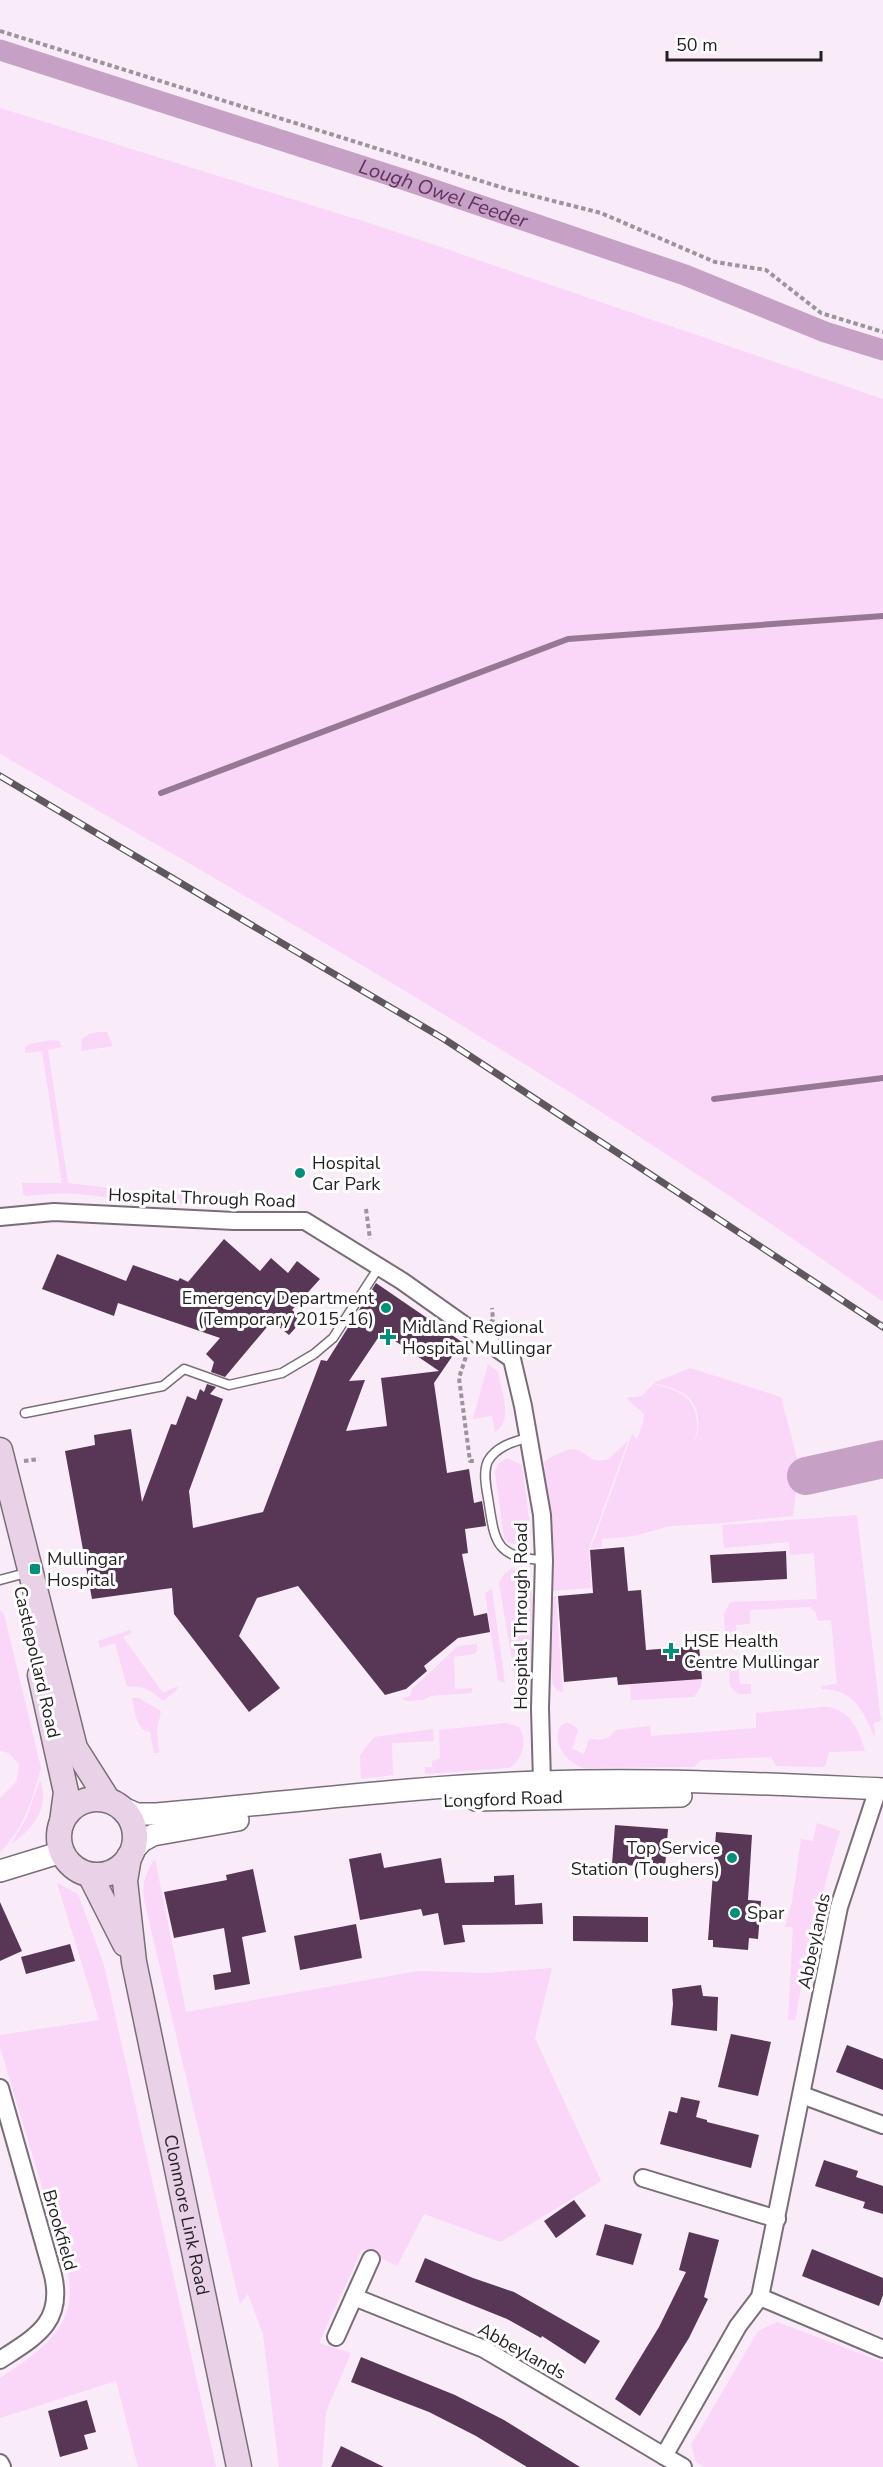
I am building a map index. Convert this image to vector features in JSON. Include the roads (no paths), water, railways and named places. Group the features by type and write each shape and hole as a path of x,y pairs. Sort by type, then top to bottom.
{"main road":[{"path":"0,1450 16,1576 75,1748 113,1803 128,1815 133,1824 135,1834 131,1854 112,1872 90,1875 73,1867 62,1852 58,1840 62,1822 73,1807 80,1802 98,1798 113,1803"},
{"name":"Castlepollard Road","path":"0,1503 66,1792 62,1822"},
{"name":"Clonmore Link Road","path":"131,1854 125,1881 134,1962 239,2467"},
{"name":"Clonmore Link Road","path":"90,1875 134,1962"}],"street":[{"name":"Hospital Through Road","path":"0,1216 54,1212 234,1221 305,1221 379,1267 512,1359 523,1406 542,1515 539,1782"},
{"path":"539,1782 543,1791 551,1793 611,1796"},
{"path":"113,1803 137,1814 156,1814 408,1791 539,1782 724,1783 880,1795"},
{"path":"724,1783 735,1786 779,1788 787,1796"},
{"name":"Longford Road","path":"131,1854 142,1841 153,1835 222,1822 424,1802 611,1796 880,1795"},
{"name":"Abbeylands","path":"664,2456 738,2326 760,2297 839,1907 880,1795"},
{"path":"0,1871 62,1852"},
{"name":"Brookfield","path":"0,2088 53,2275 57,2298 55,2309 45,2327 28,2342 0,2360"},
{"path":"802,2095 883,2125"},
{"path":"643,2178 777,2219"},
{"path":"336,2337 371,2259"},
{"name":"Abbeylands","path":"354,2297 484,2349 683,2467"},
{"path":"760,2297 883,2349"},
{"path":"0,2463 2,2467"}],"lane":[{"path":"26,1413 163,1386 184,1369 229,1385 282,1373 314,1354 333,1338 379,1267"},
{"path":"527,1438 505,1444 488,1461 486,1472 494,1536 501,1546 513,1555 526,1559 543,1560"}],"waterway":[{"name":"Lough Owel Feeder","path":"0,50 405,180 685,275 825,332 883,350"},
{"path":"161,793 568,639 883,616"},
{"path":"714,1099 883,1078"},
{"path":"806,1476 883,1459"}],"railway":[{"path":"0,776 444,1039 883,1327"}],"place":[{"name":"Hospital Car Park","path":"300,1173"},
{"name":"Emergency Department (Temporary 2015-16)","path":"386,1308"},
{"name":"Midland Regional Hospital Mullingar","path":"388,1337"},
{"name":"Mullingar Hospital","path":"35,1569"},
{"name":"HSE Health Centre Mullingar","path":"671,1651"},
{"name":"Top Service Station (Toughers)","path":"732,1858"},
{"name":"Spar","path":"735,1913"}]}
